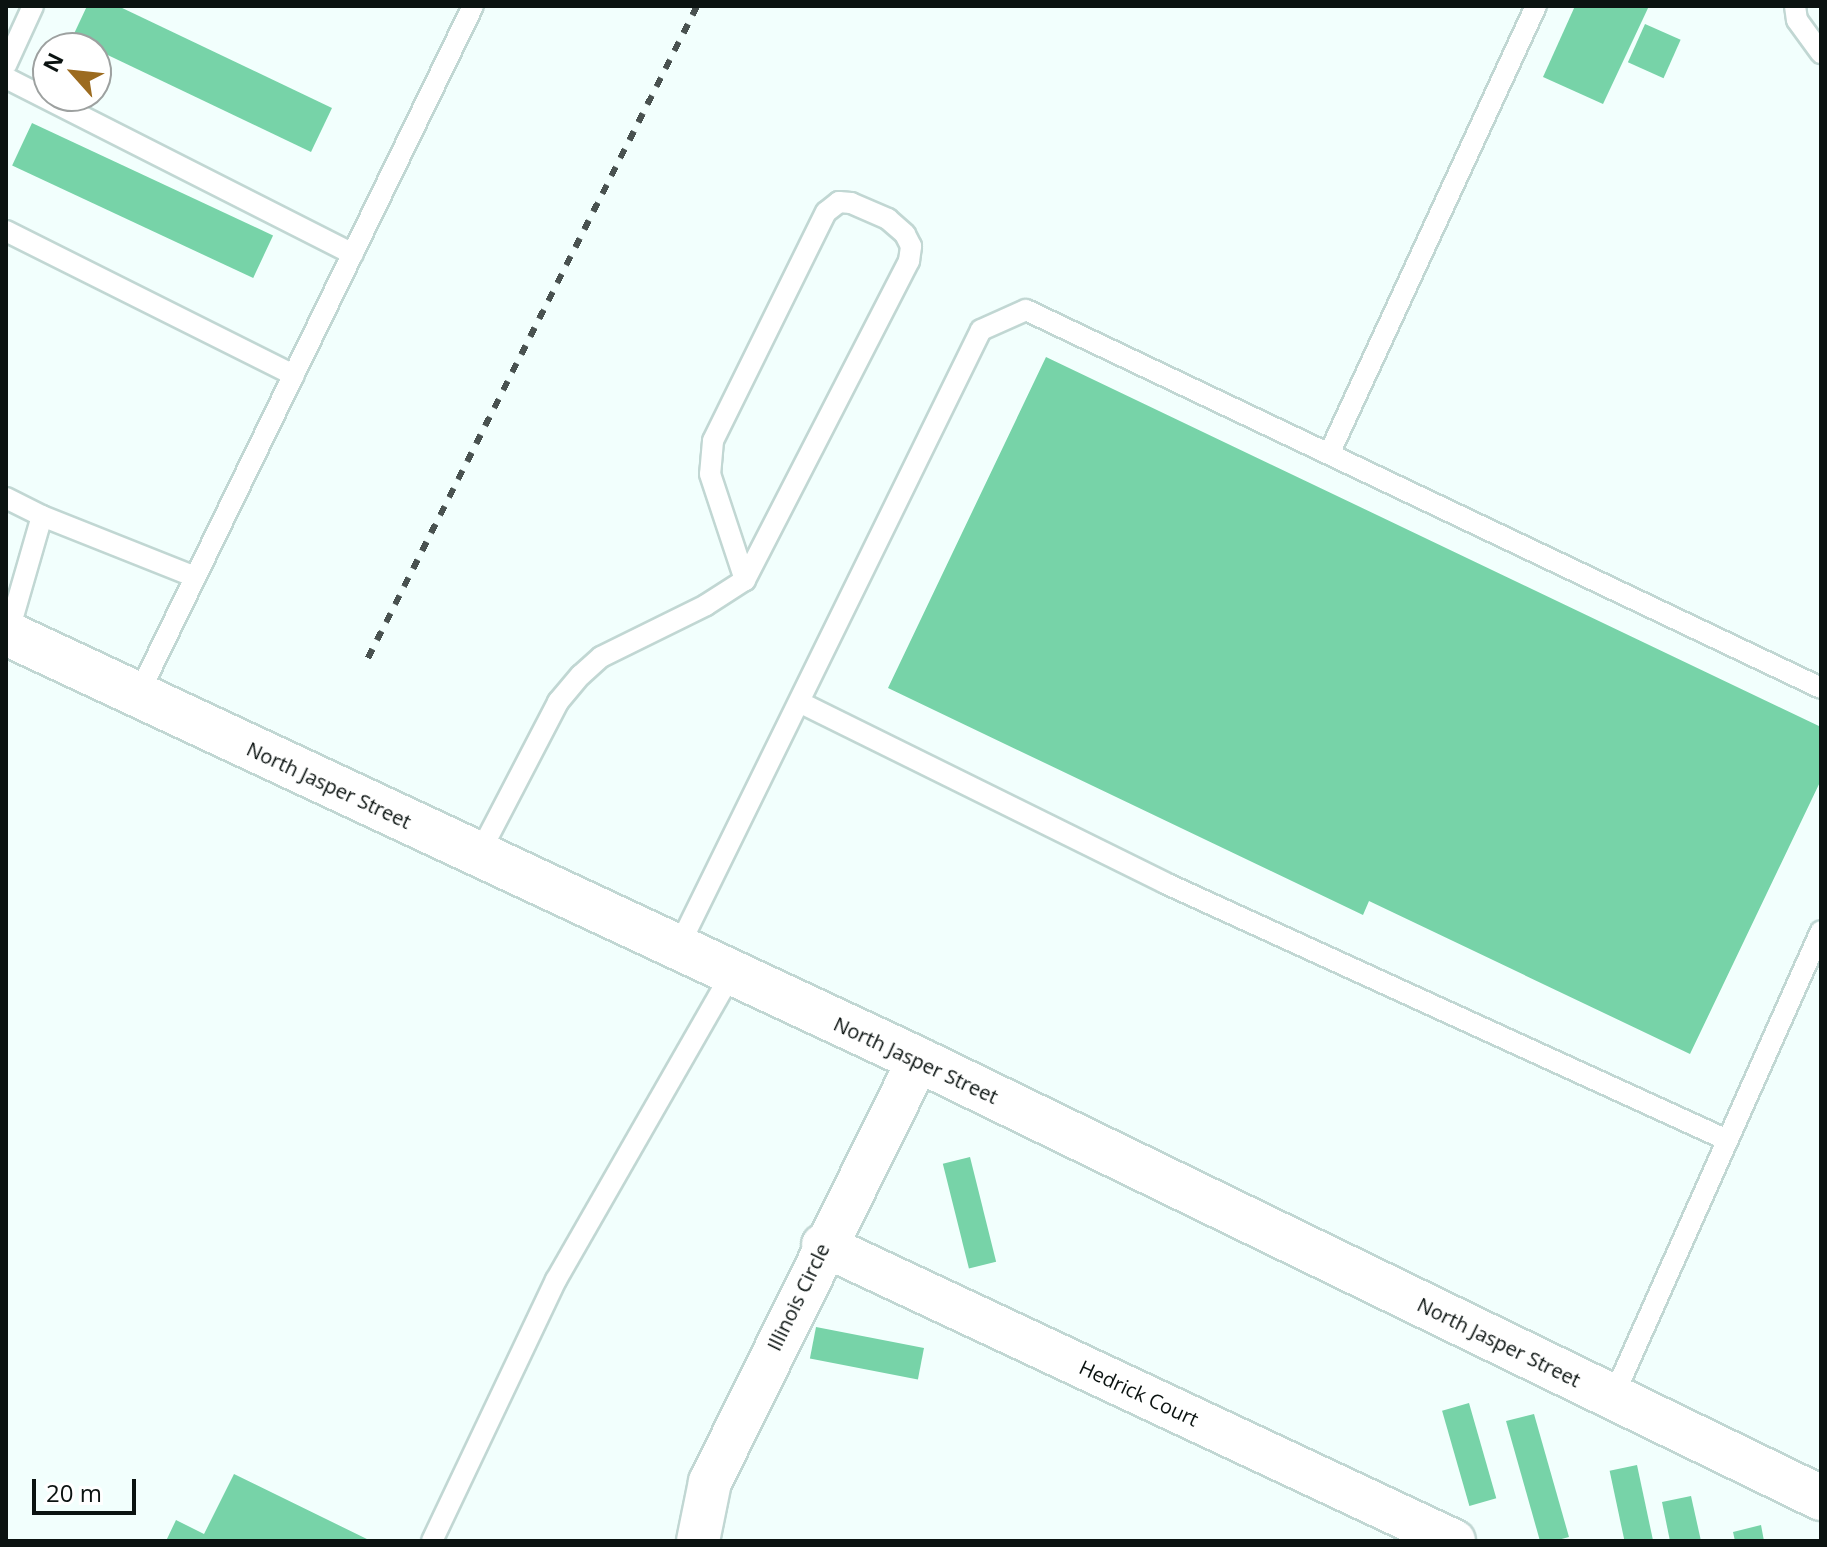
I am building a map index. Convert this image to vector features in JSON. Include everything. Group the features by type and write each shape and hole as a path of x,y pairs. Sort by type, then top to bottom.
{"street":[{"name":"North Jasper Street","path":"7,634 919,1060 1821,1498"},
{"name":"Illinois Circle","path":"698,1541 710,1482 823,1245 919,1060"},
{"name":"Hedrick Court","path":"823,1245 1432,1536"}],"lane":[{"path":"6,65 33,6"},
{"path":"138,695 473,6"},
{"path":"1329,454 1536,6"},
{"path":"1795,6 1797,20 1821,53"},
{"path":"6,78 353,254"},
{"path":"478,856 558,702 581,675 601,657 706,605 745,580 909,261 911,246 905,234 888,219 851,203 839,202 826,212 713,441 710,474 745,580"},
{"path":"6,231 294,375"},
{"path":"678,948 801,703 981,330 1026,310 1821,688"},
{"path":"6,498 42,516 195,577"},
{"path":"7,634 42,516"},
{"path":"801,703 1165,883 1727,1140"},
{"path":"1613,1397 1821,931"},
{"path":"432,1541 556,1280 732,973"}],"building":[{"path":"87,6 118,6 332,108 311,152 112,57 112,32 75,32"},
{"path":"1575,6 1649,6 1603,104 1543,77"},
{"path":"1645,24 1681,40 1664,78 1628,62"},
{"path":"32,123 273,235 253,278 12,166"},
{"path":"1046,357 1821,727 1821,780 1690,1054 1369,901 1363,915 888,688"},
{"path":"970,1157 996,1262 969,1269 943,1164"},
{"path":"816,1327 924,1348 918,1379 810,1358"},
{"path":"1469,1403 1496,1498 1469,1506 1442,1411"},
{"path":"1534,1414 1569,1537 1554,1541 1540,1541 1506,1421"},
{"path":"1637,1465 1653,1541 1625,1541 1610,1471"},
{"path":"234,1474 371,1541 166,1541 176,1520 204,1534"},
{"path":"1691,1496 1701,1541 1670,1541 1662,1502"},
{"path":"1761,1525 1764,1541 1735,1541 1733,1532"}],"railway":[{"path":"368,658 697,6"}]}
